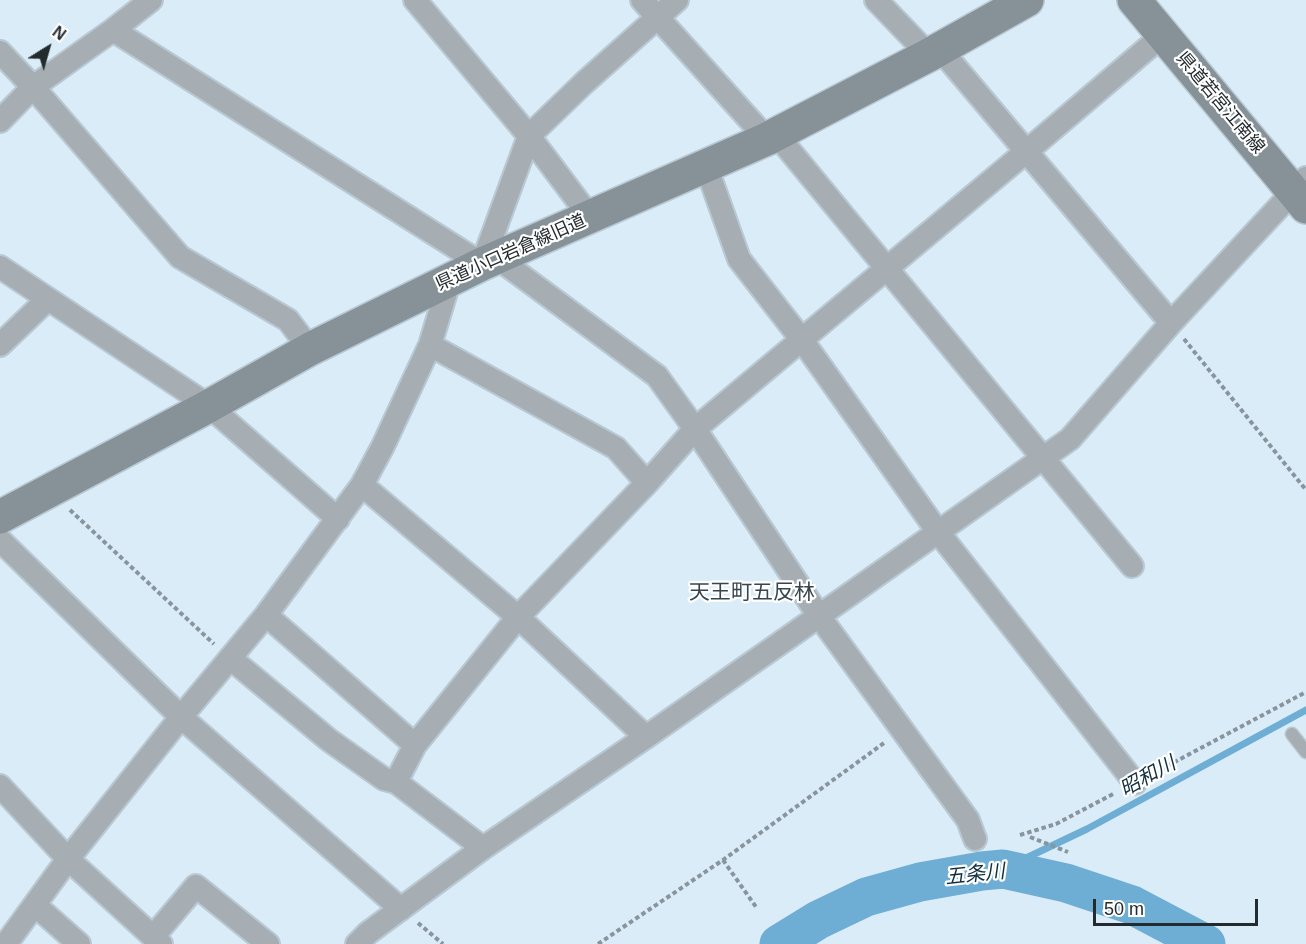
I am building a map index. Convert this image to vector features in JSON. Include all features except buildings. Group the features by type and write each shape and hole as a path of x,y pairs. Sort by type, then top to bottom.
{"street":[{"path":"0,122 33,87 151,0"},
{"path":"415,0 529,136 590,217"},
{"path":"642,0 772,136 887,268 1132,566"},
{"path":"489,261 529,136 584,83 677,0"},
{"path":"876,0 935,52 1027,151 1171,323"},
{"name":"県道小口岩倉線旧道","path":"0,518 310,349 489,261 772,136 935,52 1028,0"},
{"name":"県道若宮江南線","path":"1134,0 1302,192"},
{"path":"113,30 489,261 657,376 695,429 819,616 968,820 975,838"},
{"path":"396,782 415,745 518,617 647,483 695,429 1163,35"},
{"path":"0,52 180,257 288,320 310,349"},
{"path":"706,166 739,259 802,340 938,532 1135,783"},
{"path":"357,944 368,933 483,848 646,737 1070,439 1171,323 1302,192"},
{"path":"0,267 209,406 338,519"},
{"path":"6,944 68,858 266,615 362,485 384,446 430,345 450,279"},
{"path":"0,345 48,299"},
{"path":"430,345 616,448 647,483"},
{"path":"362,485 518,617 646,737"},
{"path":"0,540 181,717 401,909"},
{"path":"266,615 415,745"},
{"path":"230,658 329,740 384,779 396,782 483,848"},
{"path":"0,786 68,858 157,941 196,886 268,944"},
{"path":"35,905 79,944"}],"lane":[{"path":"1292,734 1306,752"}],"path":[{"path":"1171,323 1306,490"},
{"path":"50,491 230,658"},
{"path":"1020,835 1056,824 1306,692"},
{"path":"598,944 723,860 903,729"},
{"path":"1030,837 1068,852"},
{"path":"723,860 756,907"},
{"path":"401,909 443,944"}],"waterway":[{"name":"昭和川","path":"1003,869 1087,829 1306,710"},
{"name":"五条川","path":"779,944 818,920 866,897 920,882 1003,869 1066,883 1132,905 1206,944"}],"district":[{"name":"天王町五反林","path":"752,593"}]}
